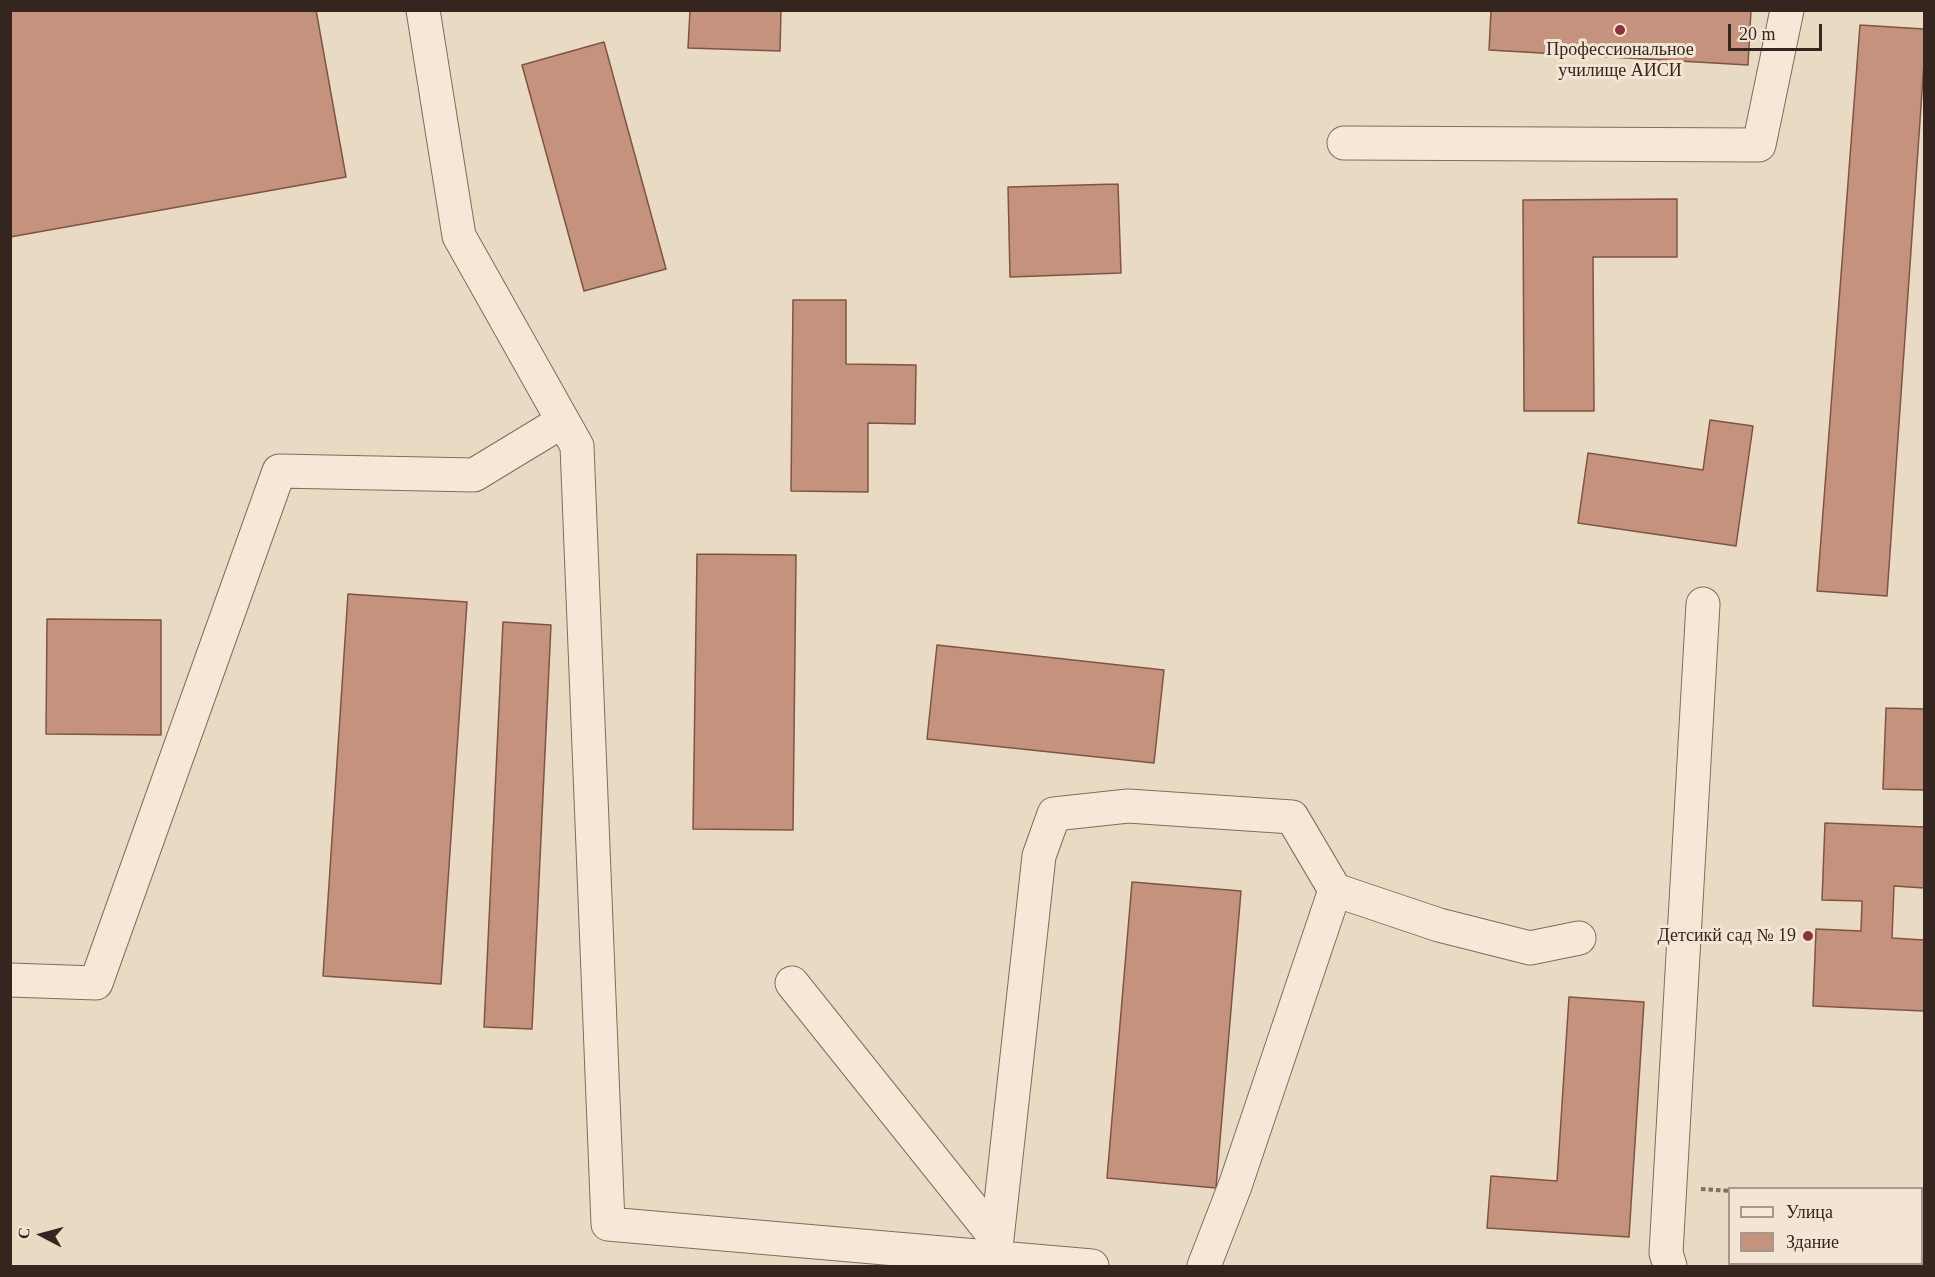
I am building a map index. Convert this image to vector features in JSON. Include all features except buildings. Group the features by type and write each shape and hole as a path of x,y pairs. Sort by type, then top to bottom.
{"lane":[{"path":"423,10 459,236 577,446 608,1224 994,1254 1092,1266"},
{"path":"1344,143 1759,146 1787,10"},
{"path":"10,980 96,983 279,471 474,475 563,421"},
{"path":"1670,1266 1666,1253 1702,604"},
{"path":"994,1254 1039,856 1054,814 1128,806 1292,817 1335,890 1439,925 1530,948 1579,938"},
{"path":"1204,1266 1235,1186 1335,890"},
{"path":"792,982 994,1254"}],"place":[{"name":"Профессиональное училище АИСИ","path":"1620,30"},
{"name":"Детсикй сад № 19","path":"1808,936"}]}
